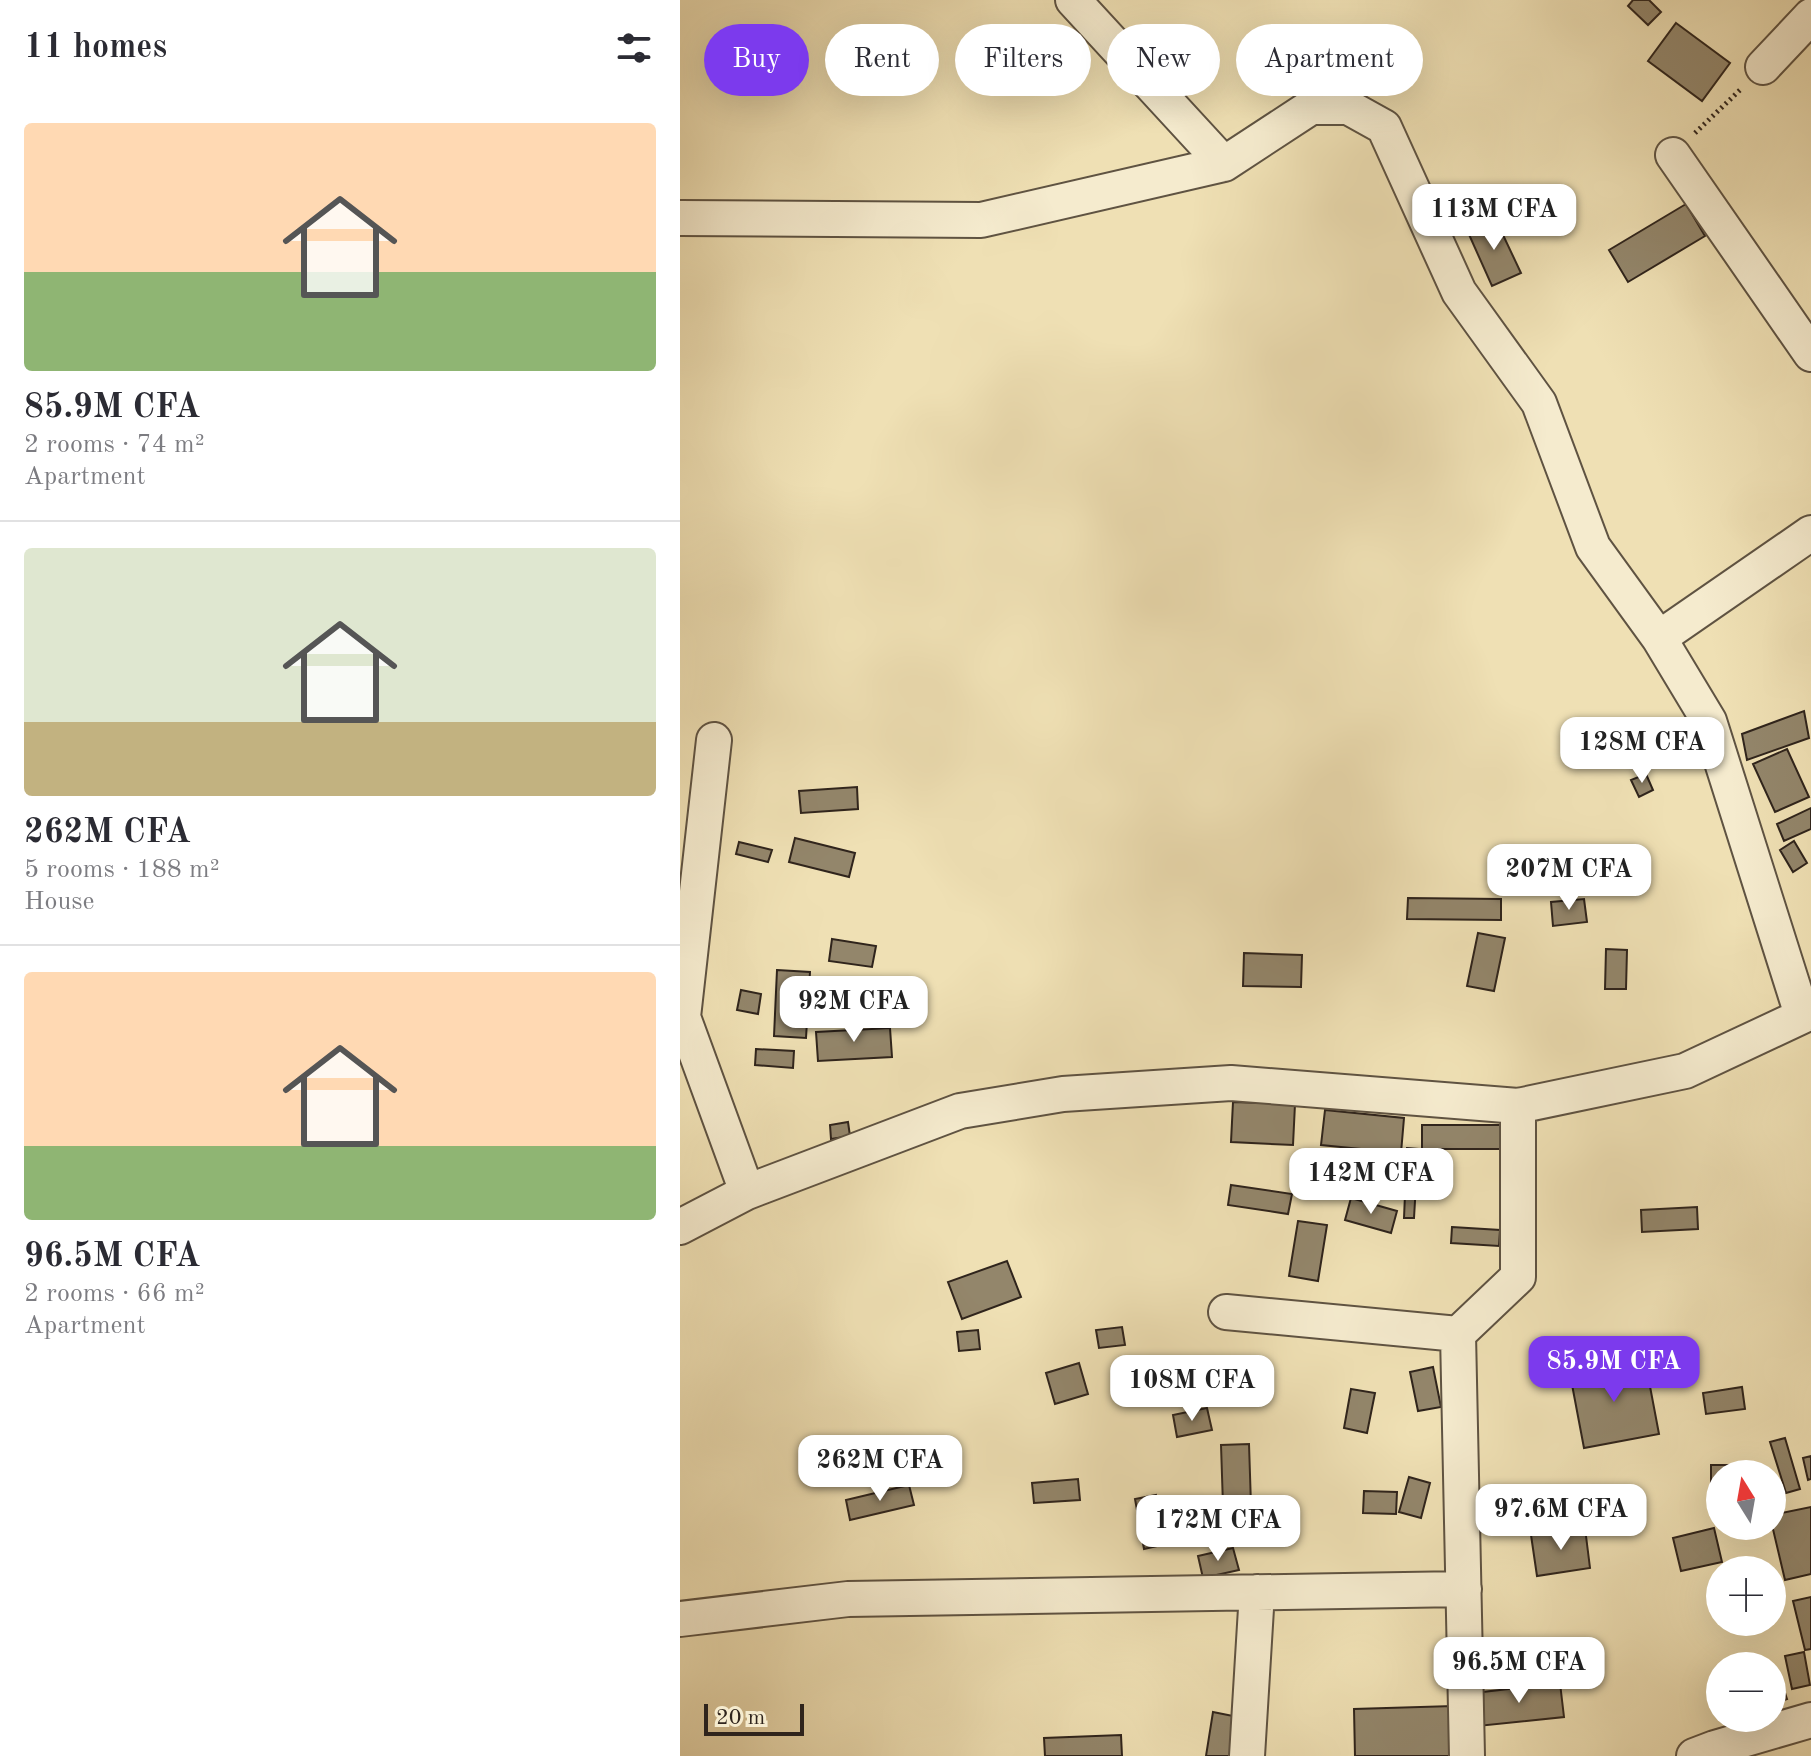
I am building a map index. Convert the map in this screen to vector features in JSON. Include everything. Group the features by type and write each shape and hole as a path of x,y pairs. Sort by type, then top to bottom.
{"street":[{"path":"1073,0 1224,164"},
{"path":"1763,67 1811,16"},
{"path":"680,218 981,220 1224,164 1311,107 1348,107 1384,127 1459,292 1539,403 1593,547 1659,638 1709,721 1806,1013 1685,1071 1518,1106 1231,1083 1063,1094 960,1111 747,1192 680,1227"},
{"path":"1673,155 1811,354"},
{"path":"1659,638 1811,533"},
{"path":"714,740 683,1017 747,1192"},
{"path":"1467,1756 1458,1334 1518,1277 1518,1106"},
{"path":"1226,1312 1458,1334"},
{"path":"680,1619 848,1599 1464,1589"},
{"path":"1247,1756 1257,1592"},
{"path":"1694,1756 1811,1720"}],"path":[{"path":"1673,155 1763,67"}],"building":[{"path":"1633,0 1649,0 1661,12 1648,25 1628,6"},
{"path":"1676,23 1730,63 1702,101 1648,61"},
{"path":"1686,204 1705,236 1628,282 1609,250"},
{"path":"1495,218 1521,273 1492,286 1467,230"},
{"path":"1804,711 1809,738 1747,760 1742,734"},
{"path":"1787,749 1809,797 1775,812 1753,764"},
{"path":"1646,774 1653,790 1639,797 1631,780"},
{"path":"857,787 858,809 801,813 799,791"},
{"path":"1811,808 1811,829 1784,841 1777,824"},
{"path":"795,838 855,853 849,877 789,862"},
{"path":"1794,841 1807,863 1793,872 1780,850"},
{"path":"739,842 772,850 768,862 736,854"},
{"path":"1408,898 1501,899 1501,920 1407,919"},
{"path":"1584,899 1587,922 1553,926 1551,902"},
{"path":"1478,933 1505,938 1494,991 1467,986"},
{"path":"832,939 876,946 872,967 829,961"},
{"path":"1606,949 1627,950 1626,989 1605,989"},
{"path":"1244,953 1302,955 1301,987 1243,986"},
{"path":"777,970 810,972 806,1038 774,1036"},
{"path":"741,990 761,994 758,1014 737,1010"},
{"path":"890,1028 892,1057 818,1061 816,1032"},
{"path":"756,1049 794,1051 793,1068 755,1065"},
{"path":"1233,1102 1295,1104 1293,1145 1231,1142"},
{"path":"1325,1110 1404,1118 1401,1153 1321,1145"},
{"path":"848,1122 850,1136 831,1139 830,1125"},
{"path":"1422,1125 1501,1125 1501,1149 1422,1149"},
{"path":"1407,1148 1418,1149 1414,1218 1404,1218"},
{"path":"1231,1185 1292,1194 1288,1214 1228,1205"},
{"path":"1351,1198 1397,1211 1391,1233 1345,1220"},
{"path":"1697,1207 1698,1229 1642,1232 1641,1210"},
{"path":"1298,1221 1327,1225 1318,1281 1289,1276"},
{"path":"1452,1227 1500,1230 1499,1246 1451,1243"},
{"path":"1007,1261 1021,1297 962,1319 948,1282"},
{"path":"1122,1327 1125,1345 1099,1348 1096,1330"},
{"path":"978,1330 980,1349 959,1351 957,1332"},
{"path":"1645,1360 1659,1434 1584,1448 1570,1374"},
{"path":"1079,1363 1088,1394 1055,1404 1046,1373"},
{"path":"1433,1367 1441,1407 1418,1411 1410,1372"},
{"path":"1742,1387 1745,1409 1706,1414 1703,1393"},
{"path":"1351,1389 1375,1393 1367,1433 1344,1428"},
{"path":"1207,1408 1212,1430 1177,1437 1173,1415"},
{"path":"1785,1438 1800,1489 1786,1493 1786,1460 1776,1460 1770,1442"},
{"path":"1249,1444 1252,1536 1224,1536 1221,1445"},
{"path":"1811,1456 1811,1479 1808,1480 1803,1458"},
{"path":"1409,1477 1430,1483 1421,1518 1399,1512"},
{"path":"1078,1479 1080,1500 1034,1503 1032,1483"},
{"path":"909,1485 914,1505 850,1520 846,1500"},
{"path":"1364,1491 1397,1492 1396,1514 1363,1513"},
{"path":"1156,1495 1166,1544 1144,1549 1135,1499"},
{"path":"1811,1507 1811,1574 1786,1580 1786,1556 1779,1556 1776,1540 1786,1540 1786,1512"},
{"path":"1585,1528 1590,1568 1537,1576 1531,1535"},
{"path":"1706,1530 1706,1540 1717,1540 1721,1556 1706,1556 1706,1566 1681,1571 1673,1538"},
{"path":"1233,1548 1239,1570 1203,1578 1198,1556"},
{"path":"1811,1597 1811,1649 1805,1650 1793,1601"},
{"path":"1804,1652 1810,1685 1792,1689 1786,1656"},
{"path":"1560,1683 1564,1717 1478,1726 1474,1693"},
{"path":"1453,1706 1454,1756 1355,1756 1354,1709"},
{"path":"1213,1712 1238,1717 1231,1756 1206,1756"},
{"path":"1121,1735 1122,1756 1045,1756 1044,1738"}]}
